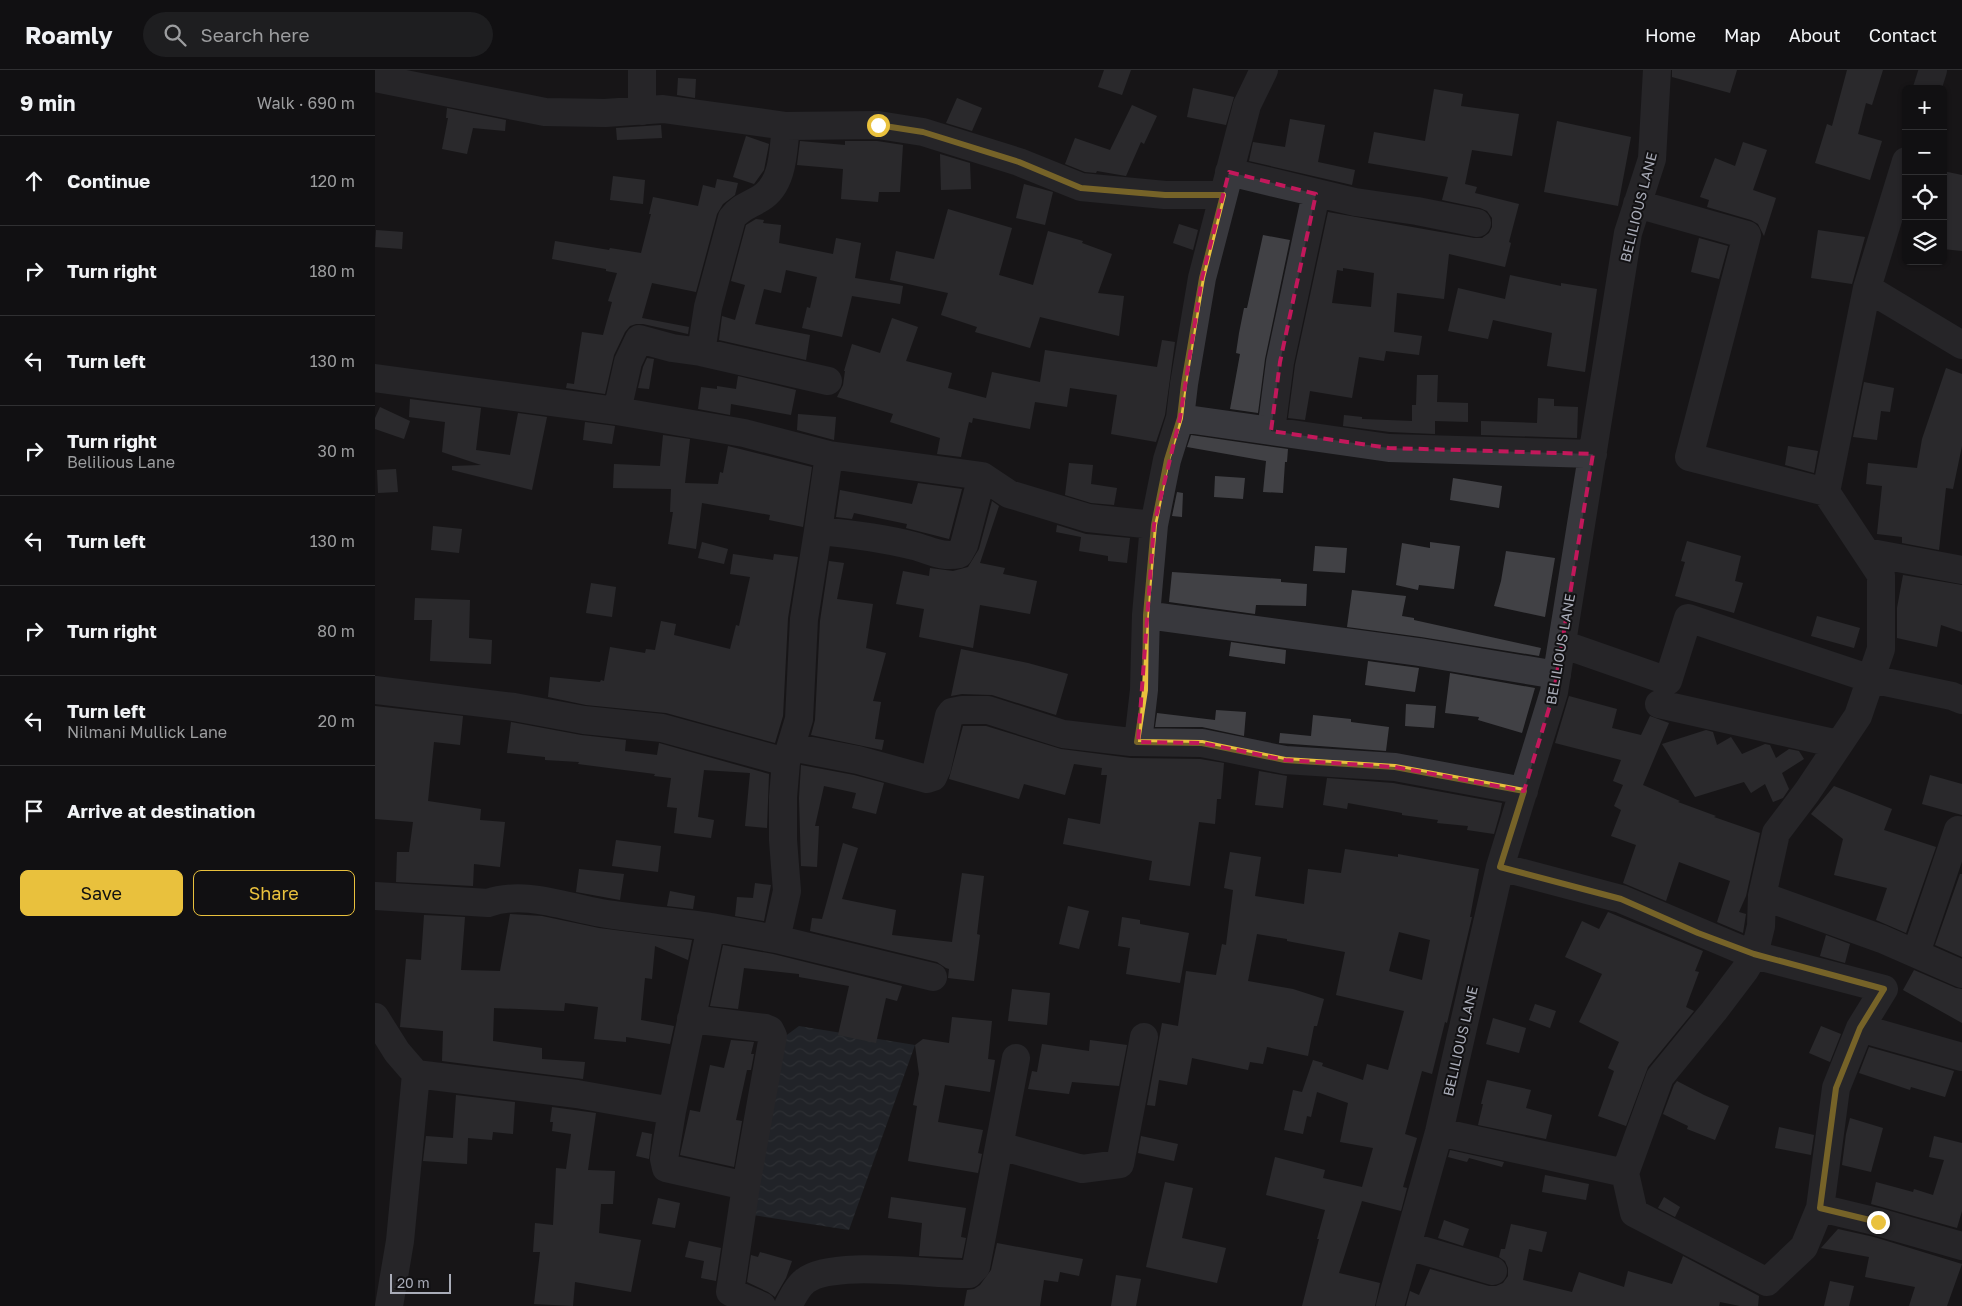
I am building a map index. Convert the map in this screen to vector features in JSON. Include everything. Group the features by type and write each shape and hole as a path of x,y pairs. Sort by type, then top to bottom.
{"street":[{"path":"642,70 642,111"},
{"path":"1137,742 1145,690 1146,615 1154,525 1167,460 1180,418 1202,278 1247,105 1264,70"},
{"name":"BELILIOUS LANE","path":"1390,1306 1439,1132 1500,867 1554,692 1628,233 1652,159 1657,70"},
{"path":"1928,85 1933,70"},
{"path":"375,78 545,112 605,113 663,109 786,126 878,125 923,132 1019,162 1081,188 1165,195 1226,184 1316,194 1477,223"},
{"path":"701,352 708,307 732,218 737,210 761,198 771,190 780,170 786,126"},
{"path":"1826,492 1867,288 1902,174"},
{"path":"1271,431 1280,362 1316,194"},
{"path":"1500,867 1621,899 1698,933 1754,954 1884,989 1860,1028 1836,1088 1820,1208 1804,1246 1765,1294 1634,1213 1625,1173 1660,1077 1714,1011 1745,970 1754,954 1761,926 1763,896 1776,833 1807,792 1858,716 1881,649 1881,575 1826,492 1689,458 1747,235 1637,204"},
{"path":"1867,288 1962,345"},
{"path":"617,411 628,362 639,339 672,348 701,352 828,381"},
{"path":"375,378 617,411 745,434 829,455 982,476 1009,494 1088,518 1154,525"},
{"path":"1180,418 1389,448 1593,454"},
{"path":"776,939 787,891 783,840 783,797 789,754 799,719 804,619 829,455"},
{"path":"818,531 859,535 915,546 948,557 959,554 964,545 982,476"},
{"path":"1867,552 1962,570"},
{"path":"1146,615 1419,652 1557,675"},
{"path":"1562,644 1668,681 1688,618 1871,679 1952,696 1962,700"},
{"path":"375,690 514,707 584,720 662,728 789,754 858,760 927,779 933,777 937,768 949,716 952,712 988,710 1063,734 1137,742 1202,743 1285,760 1395,767 1524,791"},
{"path":"1659,704 1839,744"},
{"path":"1916,953 1958,830"},
{"path":"375,896 488,903 502,898 520,897 602,913 711,927 776,939 933,977"},
{"path":"1763,896 1916,953 1962,974"},
{"path":"711,927 691,1019 685,1059 672,1111 664,1159 666,1168 746,1186"},
{"path":"375,1017 397,1052 415,1074 577,1094 672,1111"},
{"path":"691,1019 765,1028 770,1030 773,1036 746,1186 730,1292 762,1306"},
{"path":"1860,1028 1962,1057"},
{"path":"1000,1146 1082,1169 1120,1164 1144,1037"},
{"path":"788,1306 805,1281 826,1271 868,1269 969,1274 976,1267 1016,1058"},
{"path":"389,1306 400,1241 415,1074"},
{"path":"1439,1132 1625,1173"},
{"path":"1820,1208 1962,1246"},
{"path":"1408,1246 1493,1270"}],"highlighted area":[{"path":"1229,172 1316,194 1280,362 1271,431 1389,448 1593,454 1554,692 1524,791 1395,767 1285,760 1202,743 1138,742 1154,525 1180,418 1202,278"}],"water":[{"path":"799,1026 915,1045 849,1230 746,1214 780,1040"}],"building":[{"path":"1104,70 1131,70 1122,95 1098,87"},
{"path":"1672,70 1737,70 1730,93 1672,77"},
{"path":"1847,70 1883,70 1872,105 1866,103 1858,134 1882,141 1870,180 1815,163 1827,124 1832,126"},
{"path":"678,78 696,79 695,98 677,95"},
{"path":"1193,88 1234,97 1226,125 1187,117"},
{"path":"1434,89 1463,94 1461,106 1519,114 1512,156 1472,150 1465,184 1477,187 1475,193 1519,204 1509,242 1511,243 1505,267 1449,254 1444,299 1397,293 1394,332 1422,336 1419,355 1386,351 1384,361 1359,357 1352,398 1310,391 1305,420 1288,418 1295,365 1328,212 1474,238 1482,238 1489,233 1492,227 1492,218 1487,211 1442,200 1448,177 1368,163 1374,132 1425,141","holes":["1343,268 1374,273 1371,307 1332,303 1337,270 1343,271"]},
{"path":"957,98 982,108 972,131 946,123"},
{"path":"1132,105 1157,116 1144,144 1141,142 1126,176 1097,171 1096,173 1085,172 1065,164 1075,138 1110,150"},
{"path":"447,108 506,120 505,131 473,128 467,154 442,149 448,118 446,118"},
{"path":"1290,119 1325,125 1318,162 1355,170 1352,185 1249,161 1253,142 1285,147"},
{"path":"1557,121 1631,137 1618,206 1544,192"},
{"path":"661,125 662,138 617,140 616,128"},
{"path":"746,136 769,144 764,170 754,184 733,177"},
{"path":"800,141 845,145 845,141 877,141 903,145 900,192 879,192 878,202 841,199 843,169 797,165"},
{"path":"1743,142 1767,150 1753,190 1776,198 1764,236 1758,224 1751,220 1707,207 1709,200 1700,197 1715,158 1735,166"},
{"path":"940,154 970,163 971,189 941,190"},
{"path":"1947,172 1962,175 1962,251 1947,249"},
{"path":"613,176 645,180 643,204 610,200"},
{"path":"717,179 738,183 735,195 723,204 717,214 696,292 652,283 642,318 689,327 688,334 643,324 630,326 614,355 605,394 566,388 567,383 574,384 582,332 603,335 612,302 608,301 617,273 606,271 606,269 552,259 555,241 641,253 651,214 649,214 653,197 698,206 703,185 715,188"},
{"path":"1024,184 1053,192 1045,225 1016,218"},
{"path":"948,209 1012,228 999,275 1033,285 1048,231 1083,241 1082,243 1112,254 1098,293 1124,296 1119,336 1040,317 1030,348 975,332 977,327 941,315 948,293 890,280 896,251 934,259"},
{"path":"756,219 764,220 763,223 781,225 779,243 833,254 836,238 861,243 855,278 903,286 900,304 852,296 842,337 802,328 807,307 810,308 817,277 786,270 781,293 764,289 755,324 810,335 806,360 719,340 722,316 735,320 745,285 731,281 746,225"},
{"path":"1179,224 1198,230 1193,250 1173,243"},
{"path":"376,230 403,232 402,249 375,247"},
{"path":"1818,230 1865,237 1852,284 1811,278"},
{"path":"1263,235 1290,240 1265,359 1258,413 1230,409 1240,354 1236,353 1239,333 1244,308 1247,308"},
{"path":"1699,238 1728,246 1719,279 1691,272"},
{"path":"1510,275 1561,286 1561,283 1597,289 1585,372 1547,366 1552,333 1493,320 1488,339 1448,331 1458,288 1505,299"},
{"path":"892,318 918,327 906,361 952,373 948,388 986,398 992,372 1040,382 1045,350 1157,367 1162,340 1175,342 1165,415 1156,442 1111,434 1117,395 1070,388 1067,407 1035,402 1030,429 973,418 972,423 969,422 961,457 937,454 940,438 890,422 893,414 837,397 843,385 844,371 852,344 880,353"},
{"path":"647,358 654,359 649,389 638,388 643,367"},
{"path":"1946,368 1962,374 1962,446 1953,489 1946,488 1939,550 1902,543 1902,537 1877,534 1882,486 1866,484 1868,463 1917,468 1922,439"},
{"path":"1417,375 1438,375 1437,402 1468,403 1468,422 1435,421 1435,434 1390,432 1343,426 1344,415 1362,417 1362,419 1412,421 1412,405 1416,405"},
{"path":"738,376 796,390 791,415 731,404 730,415 698,409 701,387 717,389 717,386 736,389"},
{"path":"1864,382 1894,388 1890,412 1881,411 1877,440 1853,437"},
{"path":"1538,398 1554,399 1554,406 1578,407 1577,438 1481,435 1481,421 1537,423"},
{"path":"410,399 481,408 476,450 510,455 518,413 547,417 532,490 452,470 452,466 481,465 442,452 445,422 409,417"},
{"path":"380,407 410,421 404,439 375,429 375,418"},
{"path":"798,414 836,417 834,440 797,430"},
{"path":"585,422 615,426 612,444 583,440"},
{"path":"663,435 690,439 685,483 718,484 720,472 723,473 728,446 812,467 803,527 769,520 770,515 702,503 696,549 668,544 673,512 670,512 671,489 613,488 614,464 660,466"},
{"path":"1191,435 1288,449 1287,462 1285,462 1283,493 1263,492 1266,461 1187,447"},
{"path":"1788,446 1818,451 1814,473 1785,465"},
{"path":"1069,463 1093,465 1091,484 1117,488 1114,505 1091,503 1065,495"},
{"path":"396,469 398,492 378,493 377,470"},
{"path":"1215,476 1245,478 1243,499 1214,497"},
{"path":"1453,478 1502,486 1499,508 1450,500"},
{"path":"918,483 962,489 949,539 906,528 907,524 854,513 852,519 836,517 840,490 912,504"},
{"path":"1177,492 1183,493 1182,517 1172,516"},
{"path":"992,501 999,506 980,563 1005,568 1003,574 1037,581 1030,614 980,605 973,648 919,637 924,609 896,604 903,571 929,576 930,568 953,571 968,567 979,549"},
{"path":"1057,525 1086,534 1130,538 1127,563 1108,561 1108,556 1079,551 1081,537 1056,532"},
{"path":"433,526 462,529 459,553 431,550"},
{"path":"1687,541 1741,556 1735,581 1743,583 1734,613 1675,596 1685,562 1681,561"},
{"path":"702,542 728,549 724,564 698,558"},
{"path":"1430,542 1460,546 1454,589 1419,585 1418,590 1396,585 1402,543 1430,548"},
{"path":"1315,546 1347,548 1345,573 1313,571"},
{"path":"1506,551 1555,558 1545,617 1494,606 1501,581"},
{"path":"733,554 773,560 774,554 798,557 788,618 783,716 775,743 666,713 586,705 548,697 550,677 604,681 610,647 645,653 646,649 655,650 661,621 676,624 674,635 730,649 736,625 739,626 750,577 730,574"},
{"path":"829,561 844,563 837,599 873,604 866,648 886,653 873,701 881,702 875,739 884,740 882,750 811,735 815,720 820,621"},
{"path":"1172,572 1281,579 1281,582 1307,584 1306,606 1256,605 1255,614 1169,602"},
{"path":"1903,575 1962,585 1962,632 1941,625 1937,647 1897,638 1897,608"},
{"path":"591,583 616,587 612,617 586,613"},
{"path":"1352,590 1406,596 1402,616 1541,648 1539,656 1347,627"},
{"path":"415,598 470,600 469,638 492,640 491,664 430,661 432,620 414,620"},
{"path":"1817,616 1860,628 1854,648 1811,636"},
{"path":"1231,642 1286,650 1285,664 1229,656"},
{"path":"961,649 1028,663 1068,674 1056,715 992,695 962,694 951,696"},
{"path":"1368,661 1419,668 1415,692 1365,685"},
{"path":"1450,673 1535,688 1522,733 1478,720 1479,717 1445,713"},
{"path":"1569,696 1617,709 1612,728 1641,735 1650,716 1669,723 1643,785 1680,801 1678,802 1716,816 1714,817 1760,833 1746,896 1739,912 1746,914 1743,933 1717,922 1730,881 1679,862 1666,901 1623,883 1636,845 1611,836 1621,810 1614,806 1623,785 1613,781 1621,760 1555,743"},
{"path":"1406,704 1436,706 1434,728 1405,726"},
{"path":"375,706 463,716 460,745 434,742 428,801 481,809 480,820 505,822 500,867 474,864 473,886 396,882 397,852 409,852 413,822 375,819"},
{"path":"1216,710 1246,712 1244,736 1202,727 1155,727 1157,713 1215,720"},
{"path":"1313,715 1351,719 1351,722 1389,727 1386,751 1279,743 1280,733 1311,736"},
{"path":"511,722 581,735 626,740 625,751 657,755 659,743 769,774 767,828 745,826 750,773 704,770 698,817 714,820 711,838 674,833 677,808 667,807 671,778 654,776 655,774 578,764 579,762 545,760 545,757 507,753"},
{"path":"963,726 986,726 1061,749 1131,758 1200,759 1224,763 1221,799 1217,799 1215,824 1199,822 1190,886 1149,880 1152,861 1063,844 1068,818 1100,824 1107,775 1101,775 1102,768 1074,764 1065,795 1024,784 1019,799 949,779"},
{"path":"1706,730 1713,732 1717,745 1731,737 1742,754 1765,744 1770,745 1776,758 1789,749 1799,751 1804,759 1782,773 1789,789 1783,798 1773,802 1765,784 1751,793 1744,782 1695,797 1662,744"},
{"path":"801,765 884,783 876,814 852,808 856,793 824,786 815,826 819,826 817,867 801,866 799,798"},
{"path":"1259,771 1287,776 1283,808 1255,805"},
{"path":"1930,775 1962,784 1962,815 1922,804"},
{"path":"1327,778 1393,783 1502,803 1494,834 1467,830 1468,826 1437,823 1438,820 1402,815 1402,813 1348,803 1347,809 1323,805"},
{"path":"1834,786 1892,809 1884,830 1936,847 1906,933 1876,920 1887,888 1834,875 1843,839 1811,814"},
{"path":"616,840 661,846 658,872 612,866"},
{"path":"843,843 858,848 842,899 896,910 892,935 952,942 962,873 984,876 977,934 980,935 974,981 948,978 949,969 937,962 810,931 812,918 822,919"},
{"path":"1345,849 1398,857 1398,854 1479,869 1470,917 1472,917 1447,1023 1445,1022 1432,1074 1422,1071 1405,1134 1417,1138 1403,1187 1407,1188 1401,1211 1362,1201 1339,1273 1380,1283 1375,1306 1302,1306 1325,1210 1266,1195 1275,1157 1325,1170 1323,1178 1362,1187 1373,1148 1340,1142 1348,1103 1317,1092 1311,1117 1307,1116 1303,1134 1284,1130 1293,1090 1302,1092 1313,1060 1323,1063 1322,1066 1363,1080 1367,1064 1388,1070 1404,1011 1336,995 1345,952 1257,934 1248,981 1293,989 1324,999 1317,1026 1314,1026 1308,1056 1267,1047 1263,1064 1250,1062 1248,1070 1192,1058 1187,1085 1159,1080 1155,1106 1147,1105 1162,1023 1178,1026 1186,971 1216,975 1222,944 1226,945 1233,890 1224,888 1230,852 1261,857 1255,896 1304,904 1308,869 1341,873","holes":["1399,932 1430,940 1422,980 1389,971"]},
{"path":"579,869 624,874 620,900 576,892"},
{"path":"1960,874 1962,874 1962,957 1935,945"},
{"path":"755,883 771,885 764,921 735,916 737,897 753,898"},
{"path":"670,891 695,896 693,909 667,906"},
{"path":"1068,906 1089,911 1079,949 1059,944"},
{"path":"1608,912 1703,951 1695,971 1699,972 1686,1007 1694,1011 1648,1067 1626,1126 1598,1116 1614,1071 1608,1068 1619,1042 1579,1022 1602,974 1565,957 1582,921 1599,929"},
{"path":"510,914 542,916 599,928 692,940 688,960 655,946 652,979 645,978 641,1020 674,1026 670,1044 626,1037 626,1042 594,1039 598,1007 565,1003 564,1011 494,1008 493,1041 542,1048 542,1059 585,1062 583,1079 442,1061 443,1031 400,1027 406,959 421,960 424,915 465,917 461,970 500,971"},
{"path":"1122,917 1140,920 1140,924 1189,933 1180,983 1126,974 1130,948 1118,946"},
{"path":"1826,935 1850,944 1845,963 1820,956"},
{"path":"723,945 773,954 902,986 897,1001 886,998 876,1043 838,1035 849,986 799,977 799,974 744,968 738,1009 710,1006"},
{"path":"1914,970 1962,989 1962,1023 1903,990"},
{"path":"1012,989 1050,993 1047,1025 1008,1021"},
{"path":"1535,1004 1556,1011 1550,1028 1529,1020"},
{"path":"952,1017 992,1021 988,1059 995,1060 990,1092 945,1085 938,1122 983,1130 978,1153 982,1154 978,1173 908,1161 917,1106 913,1105 919,1074 915,1045 923,1039 949,1043"},
{"path":"1493,1018 1526,1028 1519,1053 1486,1044"},
{"path":"1821,1026 1841,1034 1830,1062 1809,1053"},
{"path":"731,1040 754,1042 751,1054 754,1054 751,1070 747,1070 736,1120 742,1121 734,1167 680,1155 690,1110 700,1112 710,1065 724,1068"},
{"path":"1090,1040 1127,1045 1119,1086 1072,1082 1069,1094 1028,1089 1032,1071 1037,1072 1042,1044 1089,1051"},
{"path":"1869,1047 1954,1071 1945,1097 1911,1087 1910,1090 1859,1073"},
{"path":"1487,1080 1531,1090 1526,1108 1552,1115 1546,1139 1478,1125"},
{"path":"1677,1081 1729,1106 1715,1140 1687,1129 1688,1126 1663,1114"},
{"path":"456,1095 515,1102 513,1134 493,1132 492,1140 468,1138 467,1164 423,1161 426,1136 453,1138"},
{"path":"552,1107 596,1113 588,1170 615,1171 613,1204 601,1204 599,1233 641,1240 631,1292 575,1282 573,1306 534,1304 540,1252 533,1252 535,1223 553,1225 556,1168 566,1169 571,1134 552,1131 553,1122 550,1122"},
{"path":"1850,1118 1883,1128 1871,1172 1842,1165"},
{"path":"1779,1127 1814,1135 1811,1155 1775,1148"},
{"path":"642,1132 652,1134 649,1159 636,1156"},
{"path":"1141,1136 1178,1144 1174,1161 1138,1153"},
{"path":"1934,1136 1962,1143 1962,1211 1957,1228 1871,1204 1876,1182 1913,1192 1914,1189 1933,1195 1944,1160 1929,1157"},
{"path":"1450,1150 1504,1162 1502,1167 1469,1158 1467,1162 1448,1157"},
{"path":"1545,1175 1589,1184 1586,1200 1542,1192"},
{"path":"1165,1182 1193,1188 1182,1238 1226,1248 1217,1283 1146,1267"},
{"path":"891,1197 966,1208 961,1237 966,1238 962,1258 919,1256 922,1223 888,1218"},
{"path":"1664,1197 1680,1207 1675,1217 1658,1208"},
{"path":"658,1198 680,1203 675,1228 652,1224"},
{"path":"1444,1220 1469,1229 1463,1246 1438,1238"},
{"path":"1511,1224 1547,1232 1542,1252 1529,1249 1523,1280 1572,1292 1579,1272 1624,1287 1628,1271 1672,1284 1683,1256 1759,1296 1758,1306 1740,1306 1720,1302 1719,1306 1406,1306 1410,1291 1419,1295 1430,1269 1489,1286 1503,1283 1508,1276 1508,1268 1505,1261 1499,1257 1501,1249 1505,1249"},
{"path":"1838,1229 1874,1237 1962,1264 1947,1306 1909,1306 1915,1287 1865,1277 1869,1257 1821,1248"},
{"path":"689,1241 721,1248 716,1281 701,1278 704,1261 685,1257"},
{"path":"997,1243 1083,1259 1079,1276 1060,1272 1058,1282 1044,1280 1040,1306 964,1306 967,1290 974,1289 980,1285 991,1270"},
{"path":"760,1252 792,1261 786,1278 775,1297 747,1282 751,1255 758,1257"},
{"path":"1116,1275 1141,1279 1136,1306 1111,1306"},
{"path":"1830,1281 1854,1286 1849,1306 1824,1306"}],"route":[{"path":"878,125 923,132 1019,162 1081,188 1165,195 1223,195 1202,278 1180,418 1167,460 1154,525 1146,615 1145,690 1137,742 1202,743 1285,760 1395,767 1524,791 1500,867 1621,899 1698,933 1754,954 1884,989 1860,1028 1836,1088 1820,1208 1878,1222"}]}
